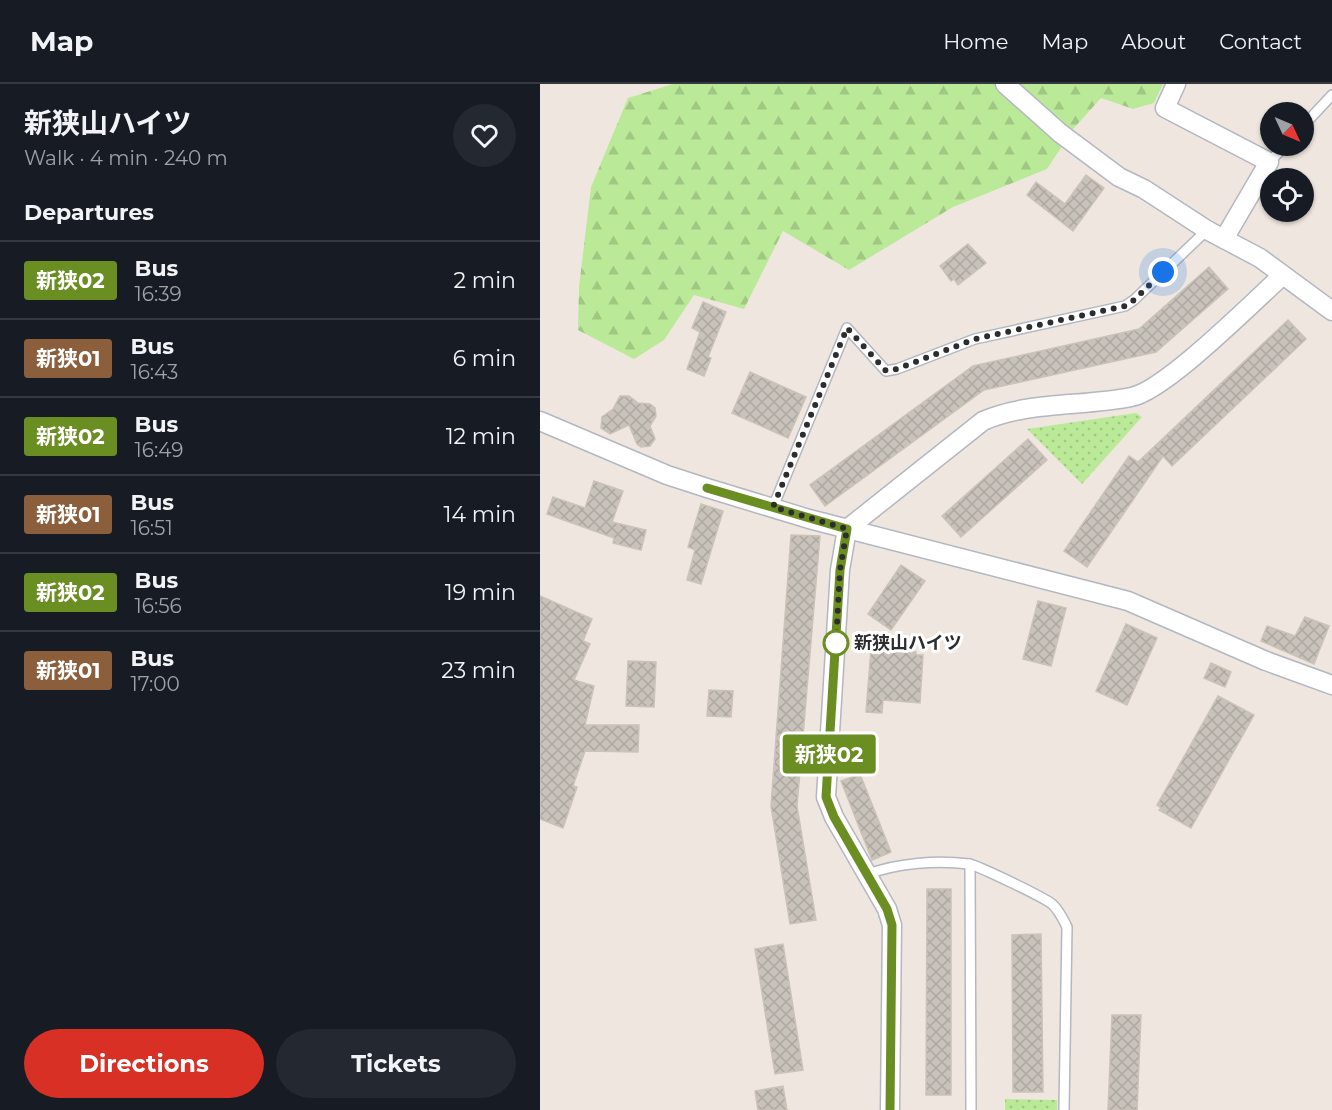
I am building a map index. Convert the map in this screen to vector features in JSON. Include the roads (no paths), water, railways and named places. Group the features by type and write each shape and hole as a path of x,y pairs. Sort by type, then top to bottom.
{"street":[{"path":"1005,84 1060,133 1119,177 1144,189 1207,230 1260,258 1332,311"},
{"path":"1176,84 1165,108 1269,162 1224,239"},
{"path":"890,1110 892,925 887,909 834,817 826,797 840,570 847,529 983,421 1004,412 1133,397 1161,383 1283,275"},
{"path":"540,421 667,475 847,529 1128,601 1266,662 1332,685"}],"lane":[{"path":"1314,114 1332,95"},
{"path":"1269,162 1275,156"},
{"path":"773,507 847,328 886,371 897,369 975,339 1125,306 1207,230"},
{"path":"868,874 889,866 906,864 970,864 1051,904 1063,917 1067,927 1064,1110"},
{"path":"970,864 971,1110"}],"place":[{"name":"新狭山ハイツ","path":"836,643"}]}
